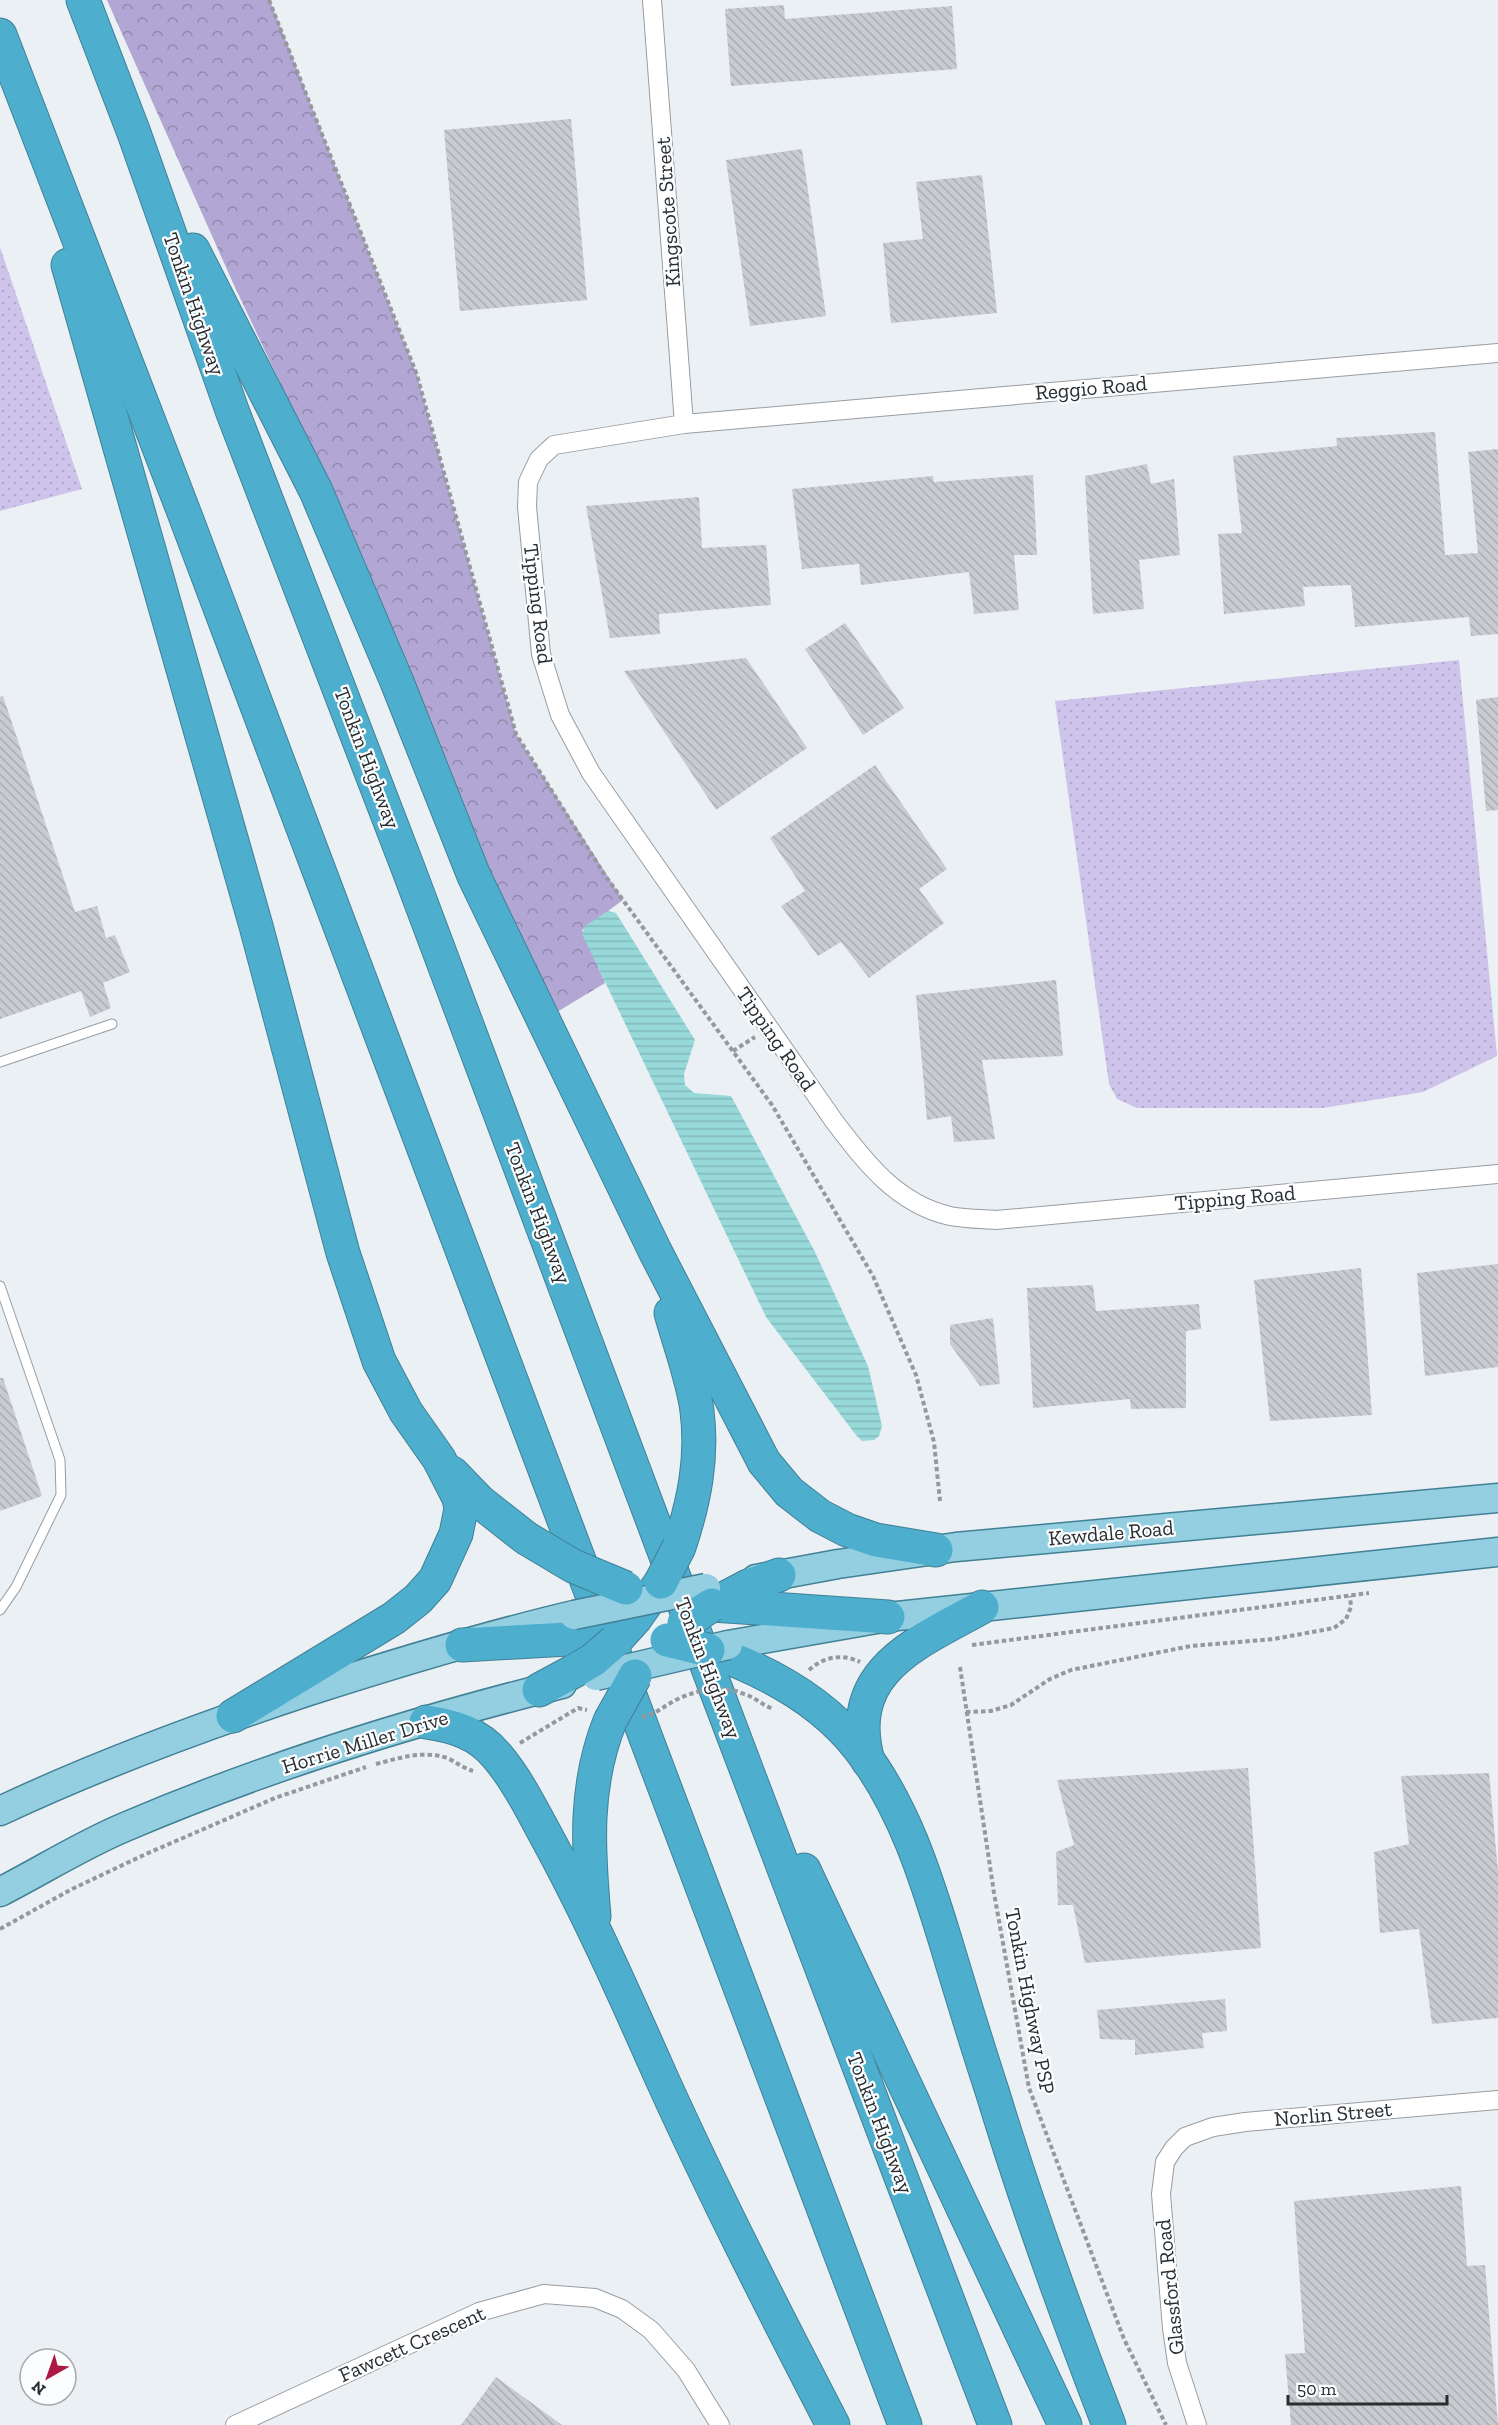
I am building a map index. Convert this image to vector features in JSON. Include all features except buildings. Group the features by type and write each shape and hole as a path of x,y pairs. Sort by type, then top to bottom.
{"highway":[{"name":"Tonkin Highway","path":"83,0 134,133 233,413 408,868 994,2425"},
{"path":"3,43 243,880 343,1252 379,1361 406,1412 453,1483 461,1509 456,1534 435,1580 418,1599 394,1618 232,1716"},
{"path":"3,43 181,504 905,2425"},
{"path":"134,133 316,491 397,682 474,876 655,1251 764,1462 789,1492 820,1516 847,1530 876,1540 936,1550"},
{"path":"539,1690 577,1675 618,1637 655,1597 680,1547 693,1499 697,1480 699,1444 697,1409 655,1251"},
{"path":"439,1459 479,1501 526,1538 547,1552 626,1588 655,1597 726,1598 888,1617"},
{"path":"595,1930 588,1832 593,1776 602,1740 610,1721 635,1676 684,1623 726,1598 779,1575"},
{"path":"868,1761 862,1741 862,1723 869,1697 882,1673 892,1660 906,1649 982,1606"},
{"path":"462,1645 560,1629 618,1637 656,1652 708,1650 753,1656 831,1720 858,1746 897,1808 919,1861 1004,2130 1067,2317 1109,2425"},
{"path":"716,1688 848,1960 1065,2425"},
{"path":"426,1722 447,1725 468,1732 498,1757 532,1811 595,1930 691,2143 833,2425"}],"main road":[{"name":"Kewdale Road","path":"779,1575 936,1550 1498,1498"},
{"path":"753,1656 888,1617 1498,1552"},
{"path":"560,1629 655,1597"},
{"path":"0,1811 108,1763 232,1716 395,1663 462,1645"},
{"path":"577,1675 656,1652"},
{"name":"Horrie Miller Drive","path":"0,1892 124,1827 252,1778 360,1741 539,1690"}],"street":[{"name":"Kingscote Street","path":"652,0 684,424"},
{"name":"Reggio Road","path":"684,424 1498,353"},
{"name":"Tipping Road","path":"684,424 554,445 538,459 528,482 527,507 541,654 560,716 591,773 827,1112 866,1164 905,1198 950,1216 996,1220 1498,1174"},
{"name":"Norlin Street","path":"1174,2148 1185,2137 1212,2127 1245,2122 1498,2100"},
{"name":"Glassford Road","path":"1174,2148 1165,2162 1161,2194 1177,2363 1197,2425"},
{"name":"Fawcett Crescent","path":"235,2425 479,2312 544,2294 595,2298 622,2309 651,2330 687,2370 720,2425"}],"lane":[{"path":"0,1062 112,1024"},
{"path":"0,1286 60,1460 61,1495 16,1587 0,1610"}],"path":[{"path":"969,1646 1379,1591"},
{"path":"966,1712 991,1712 1011,1705 1050,1679 1071,1670 1191,1646 1274,1639 1334,1628 1346,1618 1351,1607 1350,1596"},
{"path":"810,1668 823,1659 836,1657 852,1658 864,1664"},
{"name":"Tonkin Highway PSP","path":"960,1667 994,1893 1029,2088 1124,2339 1166,2425"},
{"path":"633,1717 654,1714 676,1699 720,1688 746,1694 774,1709"},
{"path":"515,1746 578,1708 591,1710"},
{"path":"0,1929 72,1889 146,1854 275,1798 364,1768 407,1756 430,1755 447,1758 472,1771 480,1768"}],"shaded area":[{"path":"0,247 82,489 0,511"},
{"path":"1459,660 1497,1056 1423,1092 1323,1108 1137,1108 1117,1099 1109,1084 1055,701"}],"green space":[{"path":"107,0 269,0 271,3 417,375 516,734 623,900 582,930 605,983 557,1012 480,858 338,505 233,283"}],"water":[{"path":"608,911 616,913 695,1040 684,1074 685,1085 694,1093 731,1096 814,1250 868,1366 882,1426 879,1436 874,1440 862,1441 856,1435 766,1317 582,934 585,926"}]}
